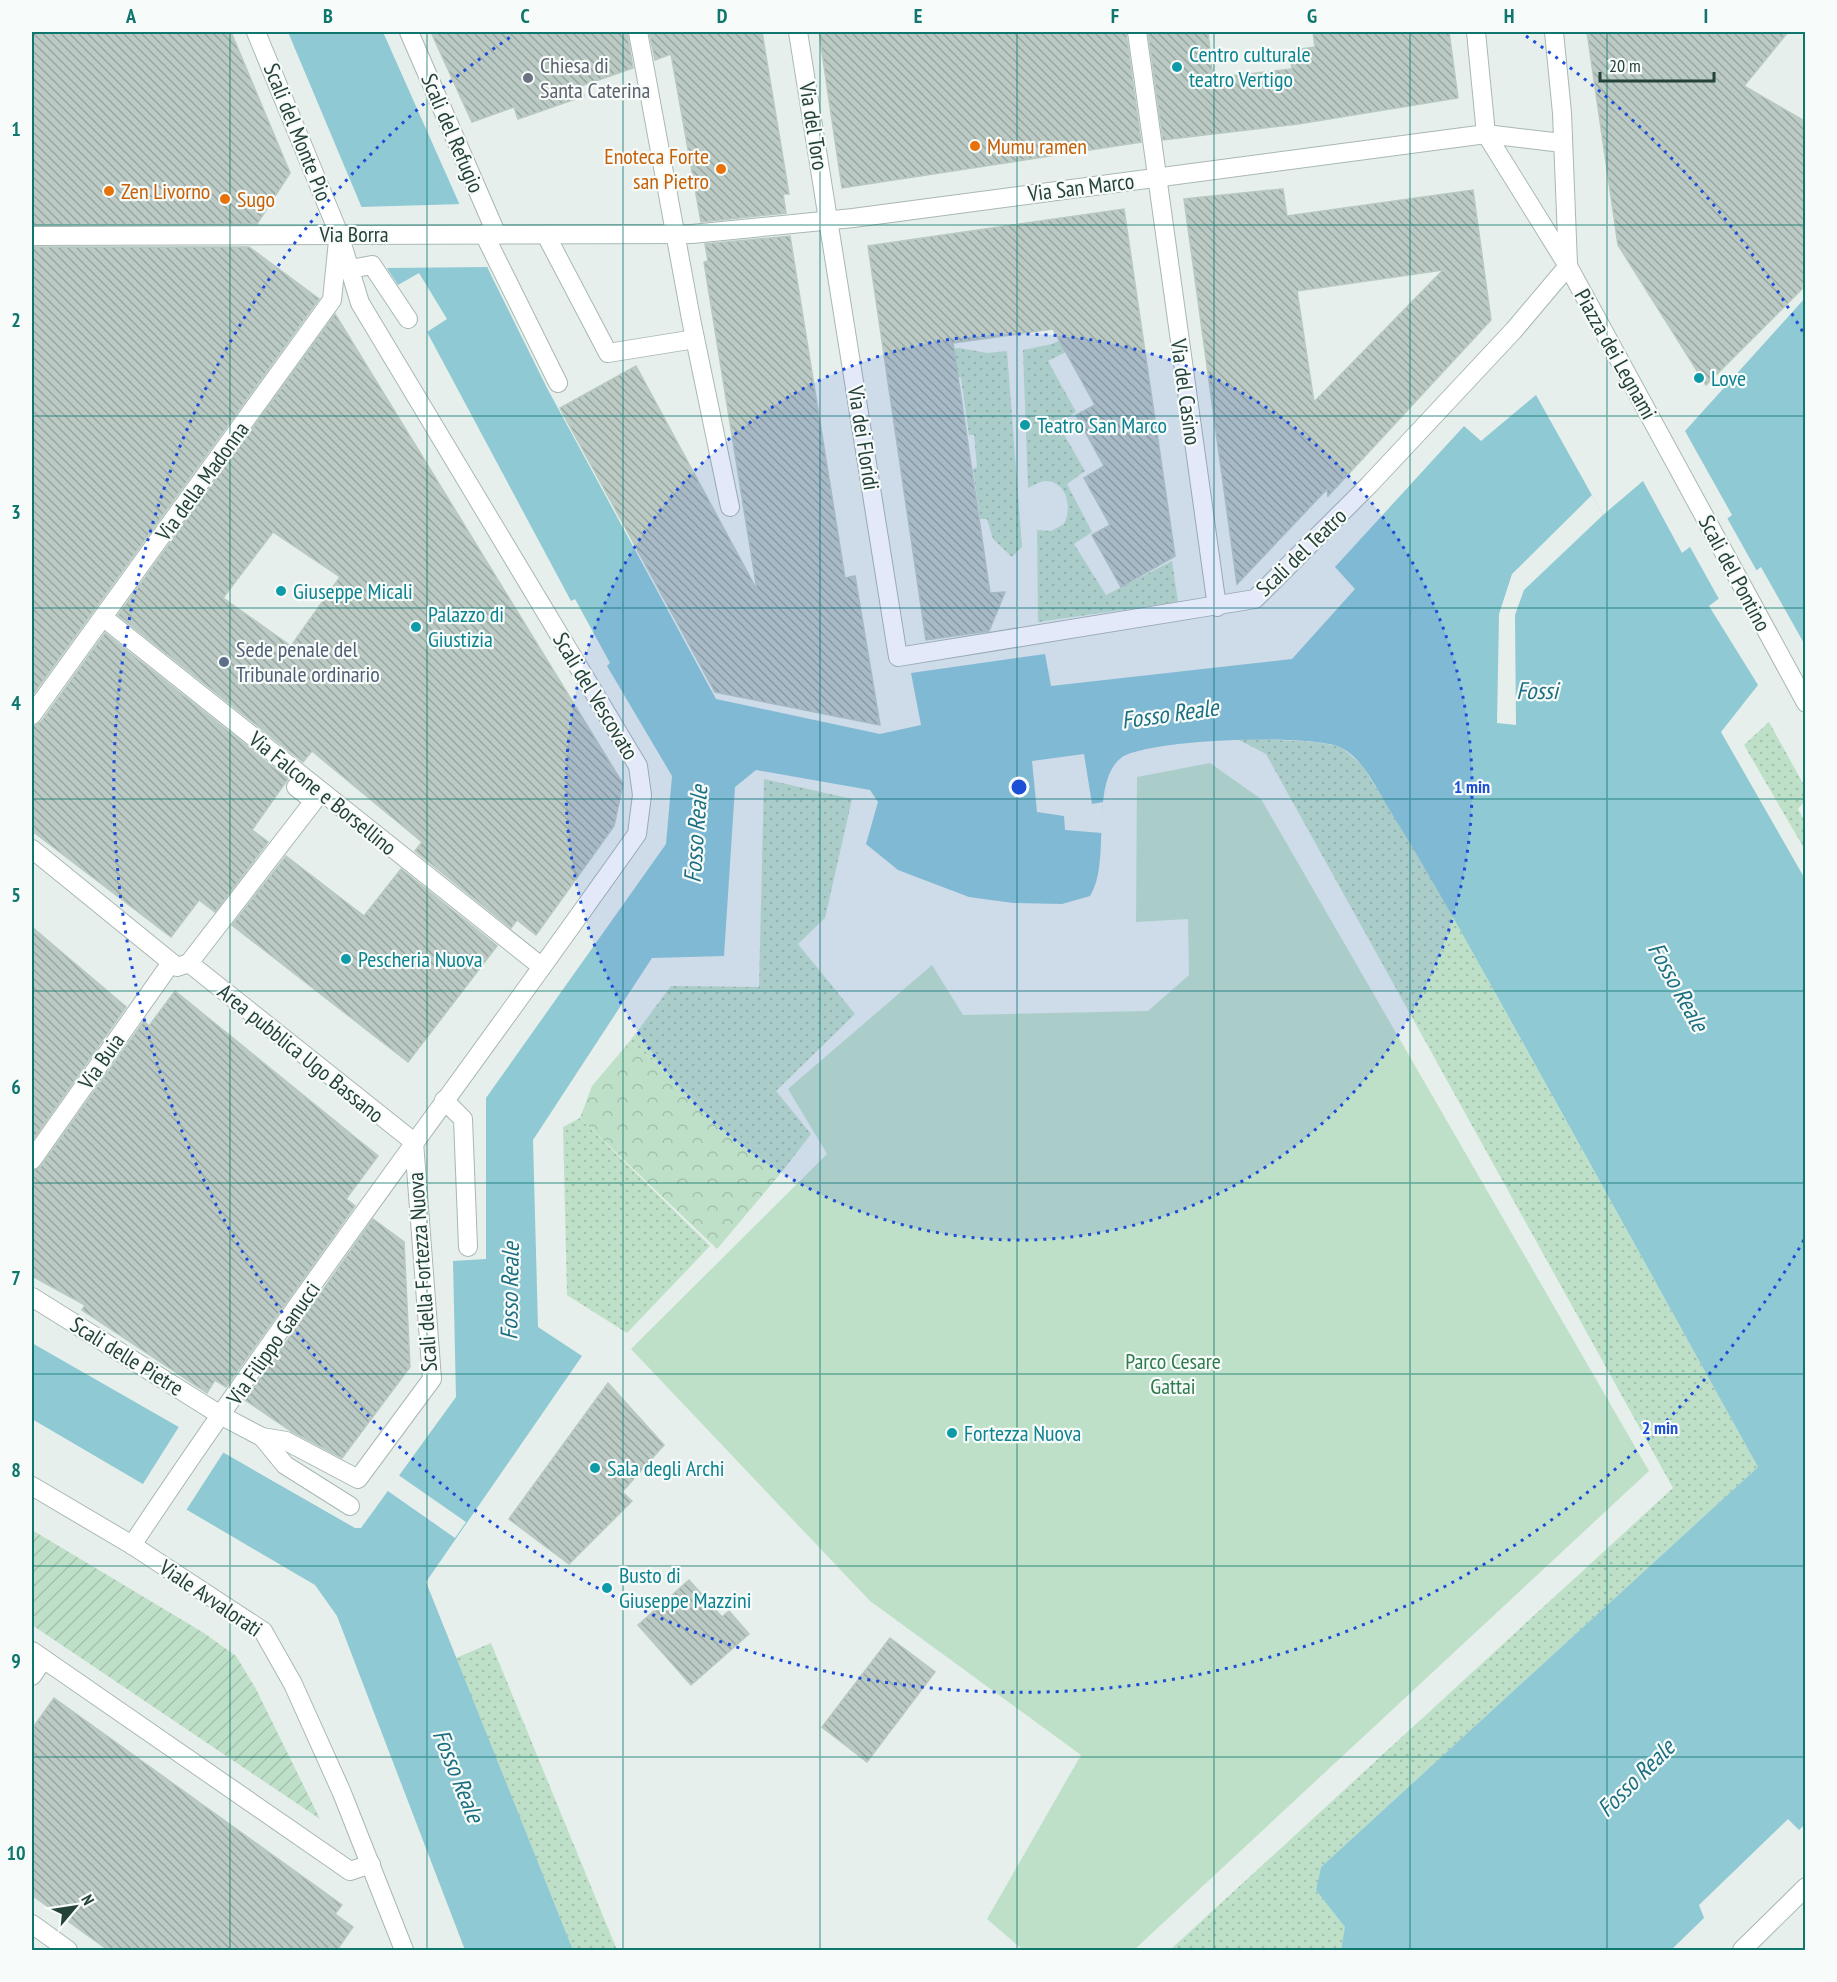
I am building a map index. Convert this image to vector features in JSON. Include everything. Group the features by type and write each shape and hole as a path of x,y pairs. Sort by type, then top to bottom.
{"street":[{"name":"Scali del Monte Pio","path":"256,32 339,234"},
{"name":"Scali del Refugio","path":"409,32 487,234 558,383"},
{"path":"638,32 695,339 730,507"},
{"name":"Via del Toro","path":"798,32 829,220"},
{"name":"Via del Casino","path":"1137,32 1216,607"},
{"name":"Piazza dei Legnami","path":"1476,32 1486,134 1568,266 1664,442"},
{"name":"Piazza dei Legnami","path":"1554,32 1568,266"},
{"path":"1486,134 1562,143"},
{"name":"Via San Marco","path":"676,235 829,220 1486,134"},
{"name":"Via dei Floridi","path":"829,220 898,657"},
{"name":"Scali del Vescovato","path":"339,234 360,303 638,766 642,795 637,834 414,1142"},
{"name":"Via della Madonna","path":"32,716 332,300 339,234"},
{"path":"546,235 608,353 695,339"},
{"name":"Via Borra","path":"32,236 676,235"},
{"path":"350,269 372,265 408,319"},
{"name":"Scali del Teatro","path":"898,657 1255,599 1377,477 1514,330 1568,266"},
{"name":"Scali del Pontino","path":"1664,442 1800,688"},
{"name":"Via Falcone e Borsellino","path":"104,618 542,967"},
{"path":"180,963 222,921 314,801 283,777 290,767"},
{"name":"Area pubblica Ugo Bassano","path":"32,849 414,1142"},
{"name":"Via Buia","path":"32,1160 180,963"},
{"path":"444,1100 463,1119 468,1246"},
{"name":"Via Filippo Ganucci","path":"132,1545 205,1437 414,1142"},
{"name":"Scali della Fortezza Nuova","path":"222,1416 262,1437 286,1441 358,1479 432,1379 414,1142"},
{"name":"Scali delle Pietre","path":"32,1297 222,1416"},
{"path":"262,1437 285,1465 350,1506"},
{"name":"Viale Avvalorati","path":"32,1486 132,1545 249,1620 271,1640 342,1793 404,1950"},
{"path":"32,1676 37,1655 350,1871 370,1864"},
{"path":"1742,1950 1806,1887"},
{"path":"32,1924 68,1950"}],"green space":[{"path":"1062,339 1068,351 1048,361 1076,412 1058,424 1085,471 1067,484 1092,532 1074,544 1106,595 1172,561 1178,602 1038,622 1037,530 1051,531 1064,524 1068,504 1063,491 1053,483 1044,481 1028,488 1023,350 1052,344"},
{"path":"960,348 987,353 1007,351 1022,547 1012,557 993,539 987,519 980,519 973,469 977,467 974,435 969,435 961,378 940,367 939,349"},
{"path":"1769,722 1805,787 1805,801 1798,809 1805,822 1805,850 1744,745"},
{"path":"1235,738 1317,742 1341,747 1362,765 1424,865 1758,1467 1321,1867 1316,1890 1346,1927 1341,1950 1170,1950 1673,1488 1266,754"},
{"name":"Parco Cesare Gattai","path":"1210,763 1261,799 1649,1471 1134,1950 1023,1950 987,1919 1081,1755 870,1601 631,1349 827,1154 788,1089 932,965 963,1015 1148,1011 1189,975 1188,919 1136,922 1137,777"},
{"path":"764,779 852,799 825,918 798,944 855,1014 776,1091 811,1134 781,1173 630,1041 671,986 759,987"},
{"path":"630,1041 781,1173 717,1249 580,1118 592,1086"},
{"path":"580,1118 710,1246 627,1333 567,1295 563,1127"},
{"path":"32,1530 204,1633 236,1656 256,1689 320,1819 32,1625"},
{"path":"491,1643 617,1950 573,1950 456,1658"}],"water":[{"name":"Fossi","path":"288,32 383,32 490,273 547,388 716,699 880,734 921,725 911,673 1045,654 1051,686 1292,659 1355,589 1335,567 1464,426 1481,441 1536,395 1603,515 1643,481 1682,553 1732,515 1685,431 1805,298 1805,645 1761,567 1709,606 1758,685 1721,732 1805,879 1805,1824 1799,1830 1788,1819 1699,1905 1704,1918 1671,1950 1341,1950 1345,1927 1316,1890 1321,1867 1758,1467 1433,882 1369,775 1350,753 1342,748 1325,743 1299,741 1230,740 1162,746 1121,758 1111,770 1106,785 1100,864 1096,882 1090,896 1062,904 1013,903 969,897 898,870 866,844 878,802 870,790 756,770 735,787 724,956 652,958 533,1140 538,1327 582,1356 426,1582 573,1950 465,1950 337,1616 315,1585 32,1419 32,1343 355,1528 361,1528 456,1397 453,1261 486,1259 486,1098 666,844 672,776 607,666 610,663 575,599 571,601 427,332 447,319 419,273 398,285 388,270"}],"pier":[{"path":"463,204 491,267 386,268 360,207"},
{"path":"1592,495 1603,515 1524,590 1515,615 1516,725 1497,723 1499,614 1512,574"},
{"path":"1726,516 1758,573 1720,601 1689,545"},
{"path":"1084,754 1092,804 1103,802 1102,833 1065,830 1064,816 1037,812 1032,761"},
{"path":"180,1425 225,1450 185,1512 141,1487"},
{"path":"397,1474 466,1522 455,1538 385,1489"}],"building":[{"path":"32,32 231,32 290,173 257,224 32,225"},
{"name":"Chiesa di Santa Caterina","path":"431,32 627,32 633,68 581,86 584,96 518,119 514,107 472,122"},
{"path":"649,32 762,32 789,194 783,194 786,213 701,222 671,54 655,60"},
{"path":"819,32 1126,32 1141,142 842,188"},
{"path":"1148,32 1208,32 1213,78 1292,69 1289,51 1315,47 1313,32 1449,32 1458,98 1298,124 1163,140"},
{"path":"1587,32 1788,32 1744,86 1806,122 1806,285 1706,385 1618,245"},
{"path":"1283,189 1287,216 1473,190 1491,320 1328,496 1327,489 1237,584 1184,199","holes":["1443,270 1314,402 1297,291"]},
{"path":"1124,209 1175,556 1121,587 1092,535 1110,525 1084,478 1104,466 1076,415 1095,405 1053,329 953,343 990,593 1005,592 989,631 926,640 868,246"},
{"path":"790,236 845,578 855,576 880,725 715,692 560,408 636,366 757,590 704,262 708,261 705,244"},
{"path":"32,247 249,247 319,299 32,696"},
{"name":"Palazzo di Giustizia","path":"335,314 623,784 614,826 536,935 517,920 511,928 415,851 422,842 312,751 303,762 118,615","holes":["273,532 340,577 291,646 223,598"]},
{"path":"105,633 288,779 252,830 268,842 215,912 199,900 171,937 32,831 32,726 41,722"},
{"name":"Pescheria Nuova","path":"286,856 364,916 401,869 497,946 408,1062 232,925"},
{"path":"32,927 126,1007 32,1141"},
{"path":"175,991 378,1156 346,1199 355,1206 226,1387 215,1380 207,1393 82,1310 85,1305 32,1276 32,1171 41,1166 144,1021 149,1026"},
{"path":"373,1219 404,1242 410,1367 342,1458 291,1431 245,1400"},
{"name":"Sala degli Archi","path":"608,1383 664,1445 622,1492 632,1501 569,1564 509,1519"},
{"path":"689,1580 722,1617 729,1611 749,1634 691,1685 638,1625"},
{"path":"890,1638 935,1672 867,1762 822,1727"},
{"path":"54,1698 342,1905 335,1914 353,1927 337,1950 108,1950 32,1895 32,1729"}],"place":[{"name":"Centro culturale teatro Vertigo","path":"1177,67"},
{"name":"Chiesa di Santa Caterina","path":"528,78"},
{"name":"Mumu ramen","path":"975,146"},
{"name":"Enoteca Forte san Pietro","path":"721,169"},
{"name":"Zen Livorno","path":"109,191"},
{"name":"Sugo","path":"225,199"},
{"name":"Love","path":"1699,378"},
{"name":"Teatro San Marco","path":"1025,425"},
{"name":"Giuseppe Micali","path":"281,591"},
{"name":"Palazzo di Giustizia","path":"416,627"},
{"name":"Sede penale del Tribunale ordinario","path":"224,662"},
{"name":"Pescheria Nuova","path":"346,959"},
{"name":"Fortezza Nuova","path":"952,1433"},
{"name":"Sala degli Archi","path":"595,1468"},
{"name":"Busto di Giuseppe Mazzini","path":"607,1588"}],"water label":[{"name":"Fosso Reale","path":"1170,714"},
{"name":"Fosso Reale","path":"696,834"},
{"name":"Fosso Reale","path":"1678,987"},
{"name":"Fosso Reale","path":"510,1291"},
{"name":"Fosso Reale","path":"458,1776"},
{"name":"Fosso Reale","path":"1636,1778"}]}
